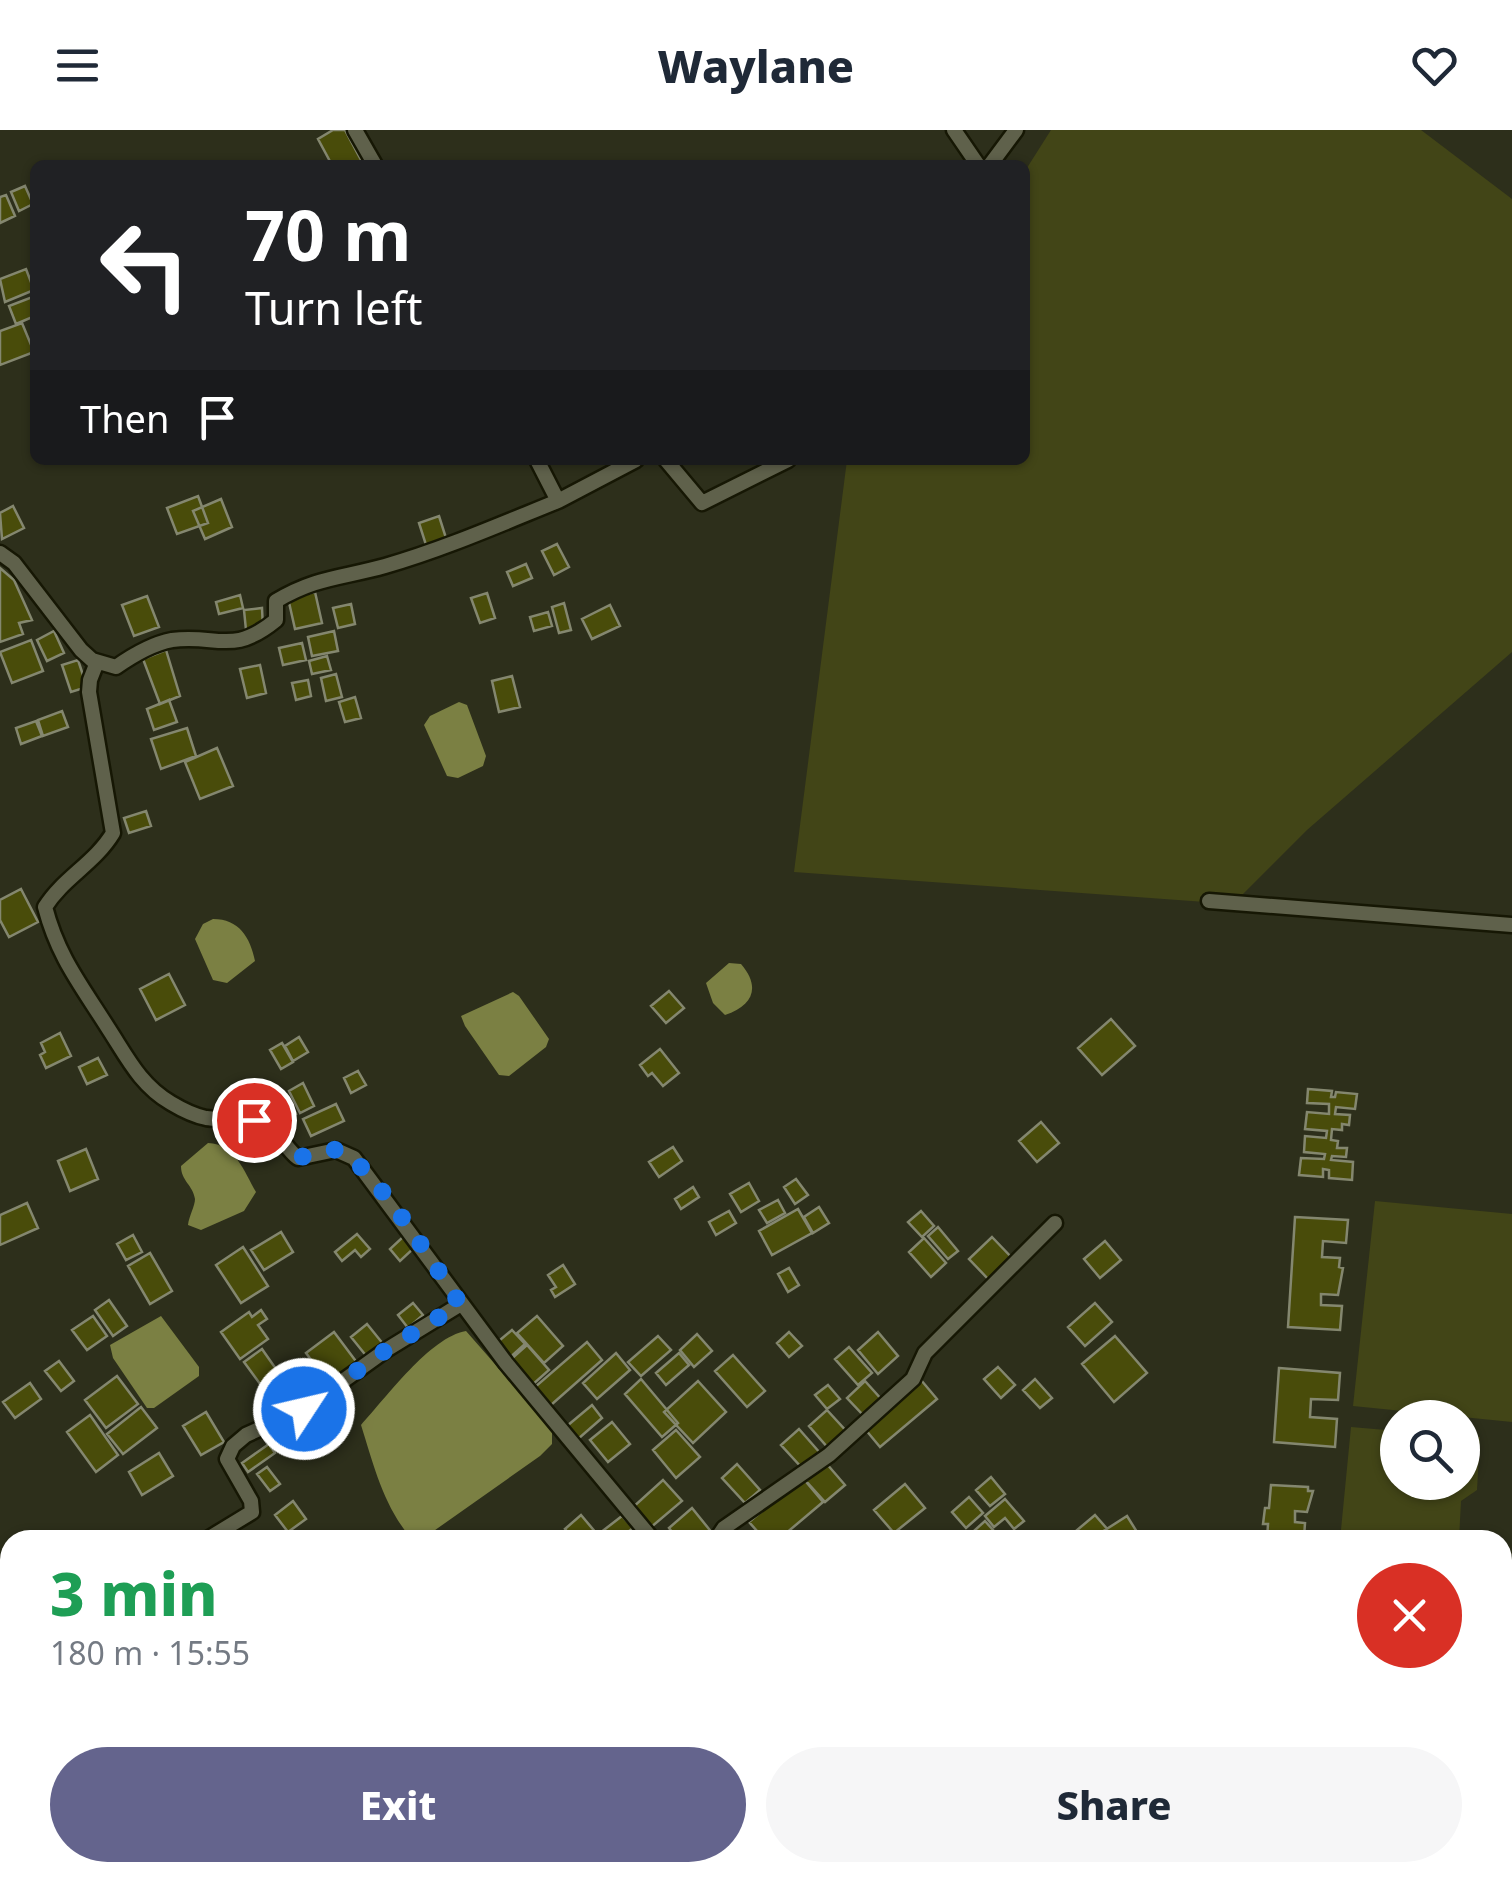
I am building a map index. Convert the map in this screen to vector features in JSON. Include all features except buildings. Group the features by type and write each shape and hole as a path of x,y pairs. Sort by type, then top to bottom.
{"street":[{"path":"355,130 371,160"},
{"path":"954,130 975,160"},
{"path":"994,160 1016,130"},
{"path":"540,465 558,501"},
{"path":"0,554 14,564 82,650 98,662 116,667 137,652 173,640 234,643 260,633 276,620 276,602 306,584 385,566 464,540 558,501 626,465"},
{"path":"670,465 702,503 778,465"},
{"path":"98,662 89,692 113,834 102,852 56,889 44,907 53,940 75,981 129,1065 172,1104 204,1118 254,1120 270,1126 298,1158 336,1150 354,1158 427,1252 460,1304 645,1530"},
{"path":"1209,901 1512,925"},
{"path":"723,1530 829,1455 913,1379 924,1353 1055,1224"},
{"path":"222,1530 252,1512 251,1500 227,1458 233,1446 246,1435 304,1409 386,1350 460,1304"}],"shaded area":[{"path":"1051,130 1421,130 1512,199 1512,652 1307,830 1233,904 794,872 846,465 1030,465 1030,163"},
{"path":"459,702 467,705 486,756 483,766 458,778 447,776 424,725 430,716"},
{"path":"213,919 230,922 242,931 255,961 227,983 213,980 195,939 203,924"},
{"path":"729,963 741,964 752,988 748,1001 725,1015 713,1003 706,983"},
{"path":"513,992 549,1039 546,1047 509,1076 499,1075 461,1016"},
{"path":"208,1143 232,1153 256,1192 244,1211 201,1230 188,1225 195,1199 181,1166"},
{"path":"1375,1201 1512,1214 1512,1422 1480,1419 1480,1400 1380,1400 1380,1409 1353,1406"},
{"path":"161,1316 199,1367 199,1376 154,1408 147,1408 113,1358 110,1345"},
{"path":"466,1331 552,1429 552,1444 435,1530 405,1530 379,1481 361,1425 424,1356"},
{"path":"1351,1427 1380,1430 1380,1500 1462,1500 1460,1530 1341,1530"}],"route":[{"path":"254,1120 270,1126 298,1158 336,1150 354,1158 427,1252 460,1304 386,1350 304,1409"}]}
